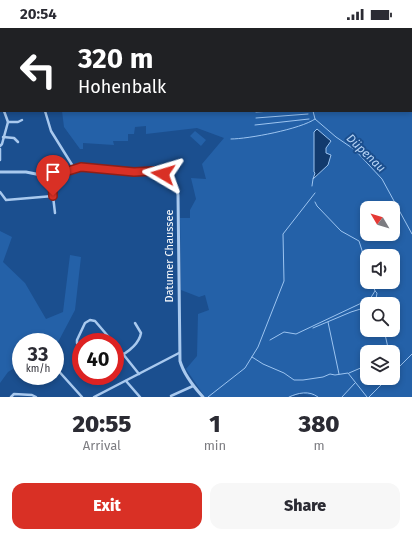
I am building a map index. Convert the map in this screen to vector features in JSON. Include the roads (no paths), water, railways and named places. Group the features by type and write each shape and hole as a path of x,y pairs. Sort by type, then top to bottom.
{"street":[{"path":"0,146 2,144 8,122 4,112"},
{"path":"45,112 51,131 74,168"},
{"path":"8,122 18,122 22,120"},
{"path":"3,137 14,138 18,142"},
{"path":"0,149 0,160"},
{"name":"Datumer Chaussee","path":"0,172 26,172 52,176 81,167 134,172 153,171 167,177 174,184 178,195 179,228 179,353 183,371 193,386 203,397"},
{"path":"52,176 55,213"},
{"path":"0,192 6,200 53,196"},
{"path":"80,333 85,323 90,320 95,321 105,333"},
{"path":"135,323 140,330 141,335 128,352 124,354 139,374"},
{"path":"94,397 179,353"},
{"path":"64,377 82,397"},
{"path":"126,381 140,397"},
{"path":"171,396 193,386"},
{"path":"11,397 14,394 36,397"}],"waterway":[{"name":"Düpenau","path":"313,112 315,119 336,137 355,150 382,179 412,234"},
{"path":"256,118 308,114"},
{"path":"255,125 309,119"},
{"path":"231,139 287,130 315,119"},
{"path":"312,186 313,179"},
{"path":"208,397 245,368 258,347 284,281 283,234 315,193"},
{"path":"315,202 341,231 359,241 362,249"},
{"path":"374,289 377,293 376,297"},
{"path":"270,340 284,332 296,334 370,299 375,291"},
{"path":"313,328 360,309"},
{"path":"328,322 339,374"},
{"path":"386,337 387,345"},
{"path":"400,366 412,354"},
{"path":"252,357 263,364 284,373 294,380 323,377 330,374 335,375 348,373 367,397"},
{"path":"349,373 360,368"},
{"path":"342,397 355,383"},
{"path":"369,397 381,385"},
{"path":"289,397 300,393 311,393 318,397"}]}
